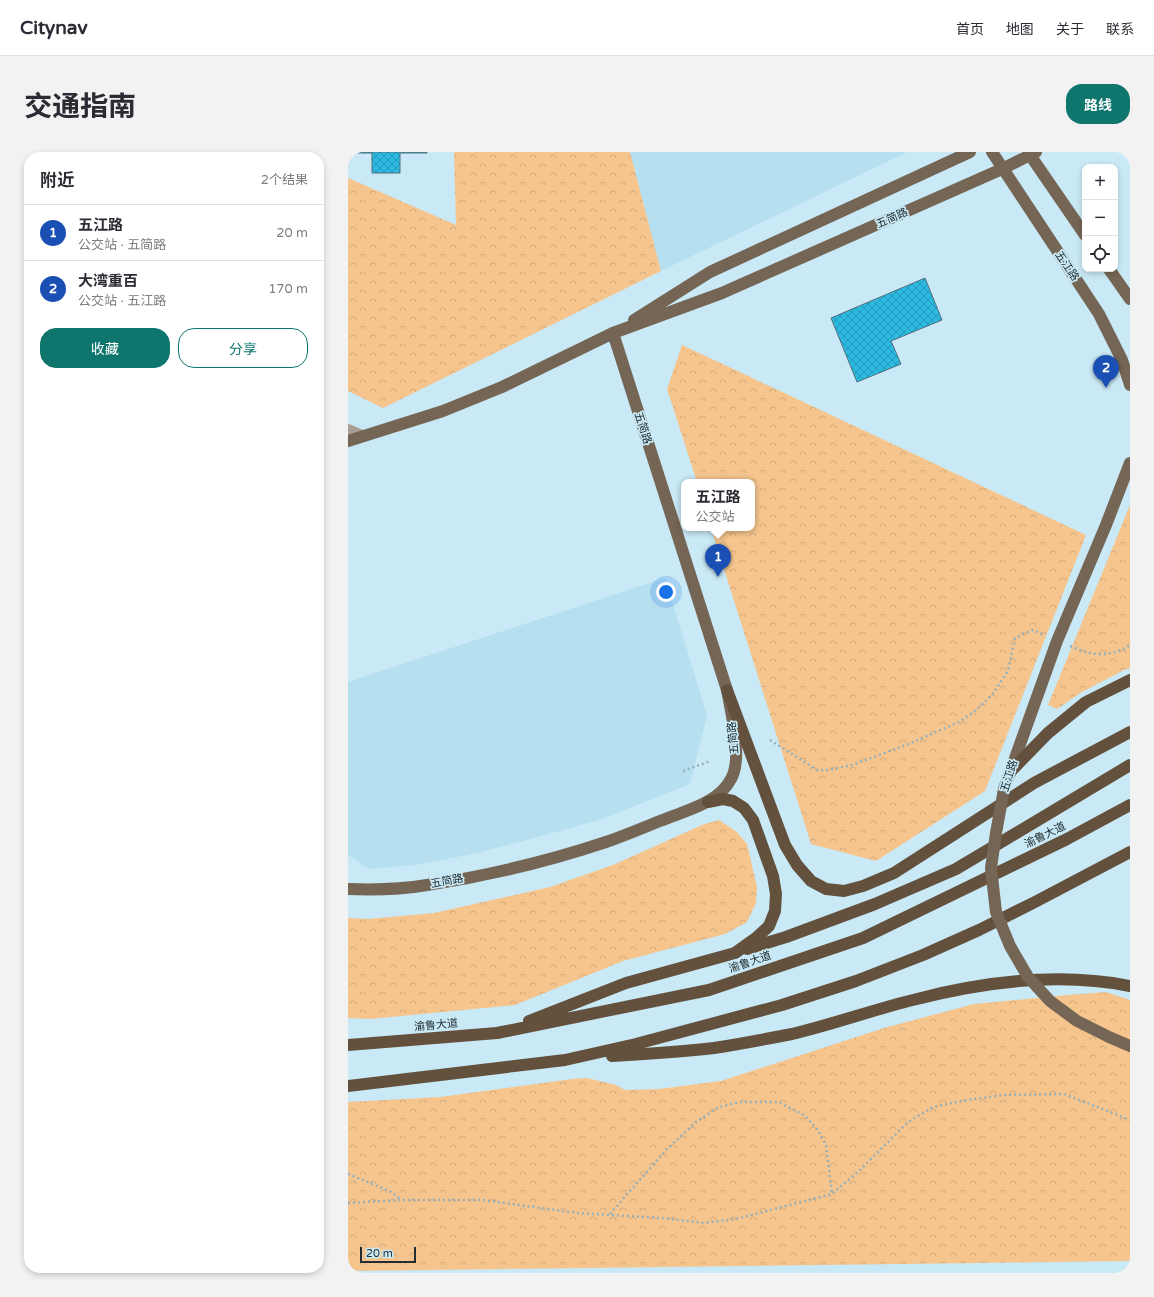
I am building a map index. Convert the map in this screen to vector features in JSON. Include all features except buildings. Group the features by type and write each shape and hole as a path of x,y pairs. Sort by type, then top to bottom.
{"highway":[{"path":"1010,772 1048,733 1086,702 1130,680"},
{"path":"727,690 785,844 797,865 811,881 826,889 844,890 864,886 894,873 1034,783 1130,732"},
{"path":"497,1033 626,983 735,953 786,937 875,904 956,868 1130,765"},
{"path":"708,802 723,799 733,801 744,808 753,820 773,876 776,894 775,911 769,926 756,938 735,953"},
{"name":"渝鲁大道","path":"348,1045 497,1033 709,990 863,938 1067,839 1130,804"},
{"path":"565,1060 636,1044 717,1023 782,1005 856,981 922,955 979,930 1130,852"},
{"path":"351,1087 565,1060 713,1048 755,1042 794,1033 916,999 980,985 1013,981 1051,979 1081,980 1130,986"}],"main road":[{"name":"五简路","path":"613,333 710,272 970,152"},
{"name":"五江路","path":"992,152 1099,314 1122,360 1130,385"},
{"name":"五简路","path":"348,440 443,411 502,387 613,333 722,293 1002,169 1031,153"},
{"path":"1031,153 1082,230"},
{"path":"1110,272 1130,299"},
{"name":"五简路","path":"348,889 366,890 425,886 487,874 606,842 708,802 723,790 732,779 736,765 736,749 727,690 613,333"},
{"name":"五江路","path":"1130,463 1106,525 1057,641 1004,789 991,868 996,912 1010,946 1028,977 1050,1001 1077,1020 1130,1046"}],"street":[{"path":"348,430 362,436"}],"path":[{"path":"770,740 817,770 829,770 852,765 959,722 992,695 1008,671 1015,638 1033,630 1046,637"},
{"path":"1068,646 1081,651 1107,654 1120,651 1130,645"},
{"path":"683,771 710,761"},
{"path":"348,1203 401,1200 483,1200 577,1213 662,1218 704,1223 736,1219 832,1194 861,1169 908,1122 933,1107 1003,1095 1064,1094 1130,1120"},
{"path":"610,1215 666,1150 696,1122 719,1106 739,1102 778,1102 804,1115 818,1130 826,1145 832,1194"},
{"path":"348,1174 392,1192 401,1200"}],"shaded area":[{"path":"630,152 907,152 661,271"},
{"path":"665,578 707,716 690,784 602,819 477,853 416,865 369,869 348,855 348,682"}],"green space":[{"path":"454,152 630,152 661,271 383,408 348,391 348,178 456,225"},
{"path":"682,345 1086,535 985,791 876,861 811,844 712,531 755,531 755,479 696,479 667,389"},
{"path":"1130,505 1130,668 1082,692 1057,709 1048,705"},
{"path":"719,820 737,832 747,844 757,887 756,903 747,922 725,934 623,961 515,1005 370,1019 348,1018 348,918 368,919 434,913 550,887 613,865 702,825"},
{"path":"1106,992 1130,1000 1130,1261 348,1271 348,1102 440,1097 587,1078 616,1085 625,1090 659,1089 721,1081 884,1028 974,1004"}],"place":[{"name":"大湾重百","path":"1106,388"},
{"name":"五江路","path":"718,577"}]}
